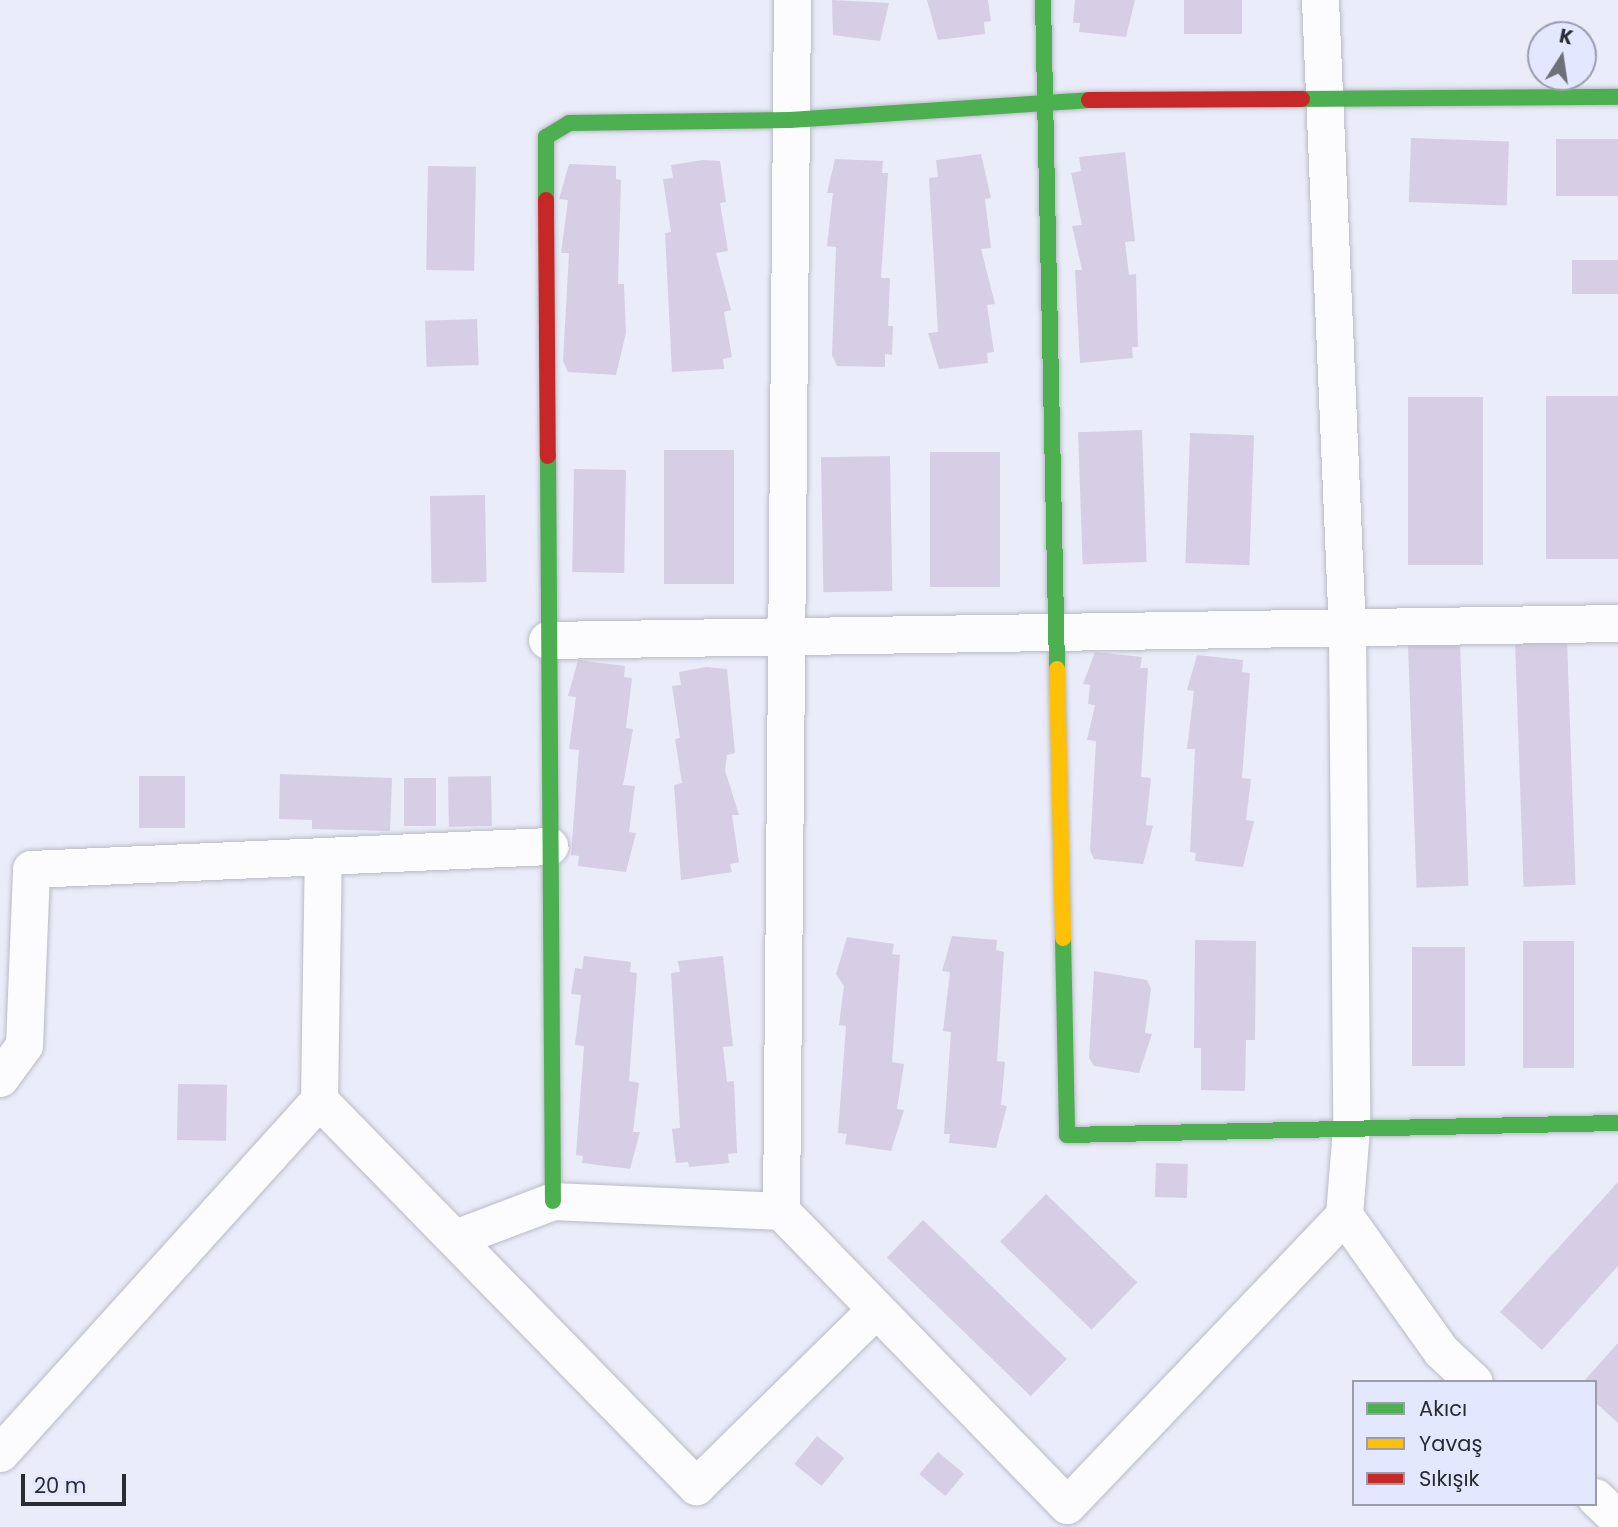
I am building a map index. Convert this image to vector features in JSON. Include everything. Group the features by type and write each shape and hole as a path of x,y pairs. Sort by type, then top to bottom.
{"street":[{"path":"792,0 781,1211 1056,1516 1344,1215 1351,1128 1348,630 1320,0"},
{"path":"1043,0 1067,1135 1618,1123"},
{"path":"553,1201 545,137 569,123 790,120 1045,100 1324,94 1618,97"},
{"path":"547,640 1056,635 1618,623"},
{"path":"0,1078 24,1045 31,869 549,846"},
{"path":"0,1453 319,1100 323,856"},
{"path":"319,1100 696,1486 873,1312"},
{"path":"455,1238 553,1201 781,1211"},
{"path":"1344,1215 1441,1351 1472,1380"}],"building":[{"path":"832,0 889,3 880,41 833,35"},
{"path":"927,0 988,0 991,21 984,22 985,34 938,40"},
{"path":"1075,0 1135,0 1126,37 1079,32 1080,23 1073,23"},
{"path":"1184,0 1242,0 1242,34 1184,34"},
{"path":"1411,138 1509,141 1507,205 1409,202"},
{"path":"1556,139 1618,139 1618,196 1556,196"},
{"path":"1125,152 1135,241 1125,242 1129,275 1136,274 1138,347 1132,347 1133,358 1080,363 1075,270 1082,270 1072,226 1082,225 1071,173 1081,171 1079,157"},
{"path":"981,154 991,198 985,199 991,248 981,249 995,304 987,305 994,352 987,353 988,363 939,369 928,333 938,332 929,178 938,177 936,160"},
{"path":"835,159 883,161 882,173 888,173 881,278 890,278 888,326 893,326 892,355 885,354 885,367 837,366 832,355 836,247 827,246 833,193 827,193"},
{"path":"703,160 720,161 726,202 720,203 728,251 716,253 731,310 724,312 732,357 723,359 724,369 672,372 665,233 671,232 663,179 673,178 671,165"},
{"path":"569,164 616,166 616,179 621,180 618,284 624,284 626,333 616,375 568,372 563,361 569,253 561,253 568,200 559,199"},
{"path":"428,166 476,167 474,271 426,270"},
{"path":"1572,260 1618,260 1618,294 1572,294"},
{"path":"477,319 479,365 427,367 425,321"},
{"path":"1546,396 1618,396 1618,559 1546,559"},
{"path":"1408,397 1483,397 1483,565 1408,565"},
{"path":"1142,430 1147,562 1083,564 1078,432"},
{"path":"1190,433 1254,435 1249,565 1185,563"},
{"path":"664,450 734,450 734,584 664,584"},
{"path":"930,452 1000,452 1000,587 930,587"},
{"path":"890,456 892,591 823,592 821,457"},
{"path":"574,469 626,470 624,573 572,572"},
{"path":"485,495 487,582 432,583 430,496"},
{"path":"1567,640 1576,885 1524,887 1515,642"},
{"path":"1460,643 1468,886 1417,888 1408,645"},
{"path":"1095,652 1142,657 1140,668 1148,668 1141,777 1151,778 1146,825 1153,826 1143,864 1094,859 1090,850 1096,741 1087,740 1095,705 1088,704 1090,685 1083,684"},
{"path":"1197,655 1243,660 1242,672 1250,673 1242,778 1251,779 1246,820 1254,821 1243,867 1195,861 1196,853 1190,852 1195,749 1187,749 1194,691 1187,690"},
{"path":"578,660 625,666 624,677 632,678 626,728 633,729 623,785 635,786 629,832 636,833 626,872 578,866 579,856 571,855 579,750 569,749 576,697 568,696"},
{"path":"706,667 727,669 735,753 727,755 725,770 739,815 732,815 739,862 730,864 732,872 681,880 674,785 682,783 675,739 680,738 672,686 681,685 679,672"},
{"path":"280,774 392,778 390,831 312,829 312,820 279,819"},
{"path":"139,776 185,776 185,828 139,828"},
{"path":"491,776 492,826 449,827 448,777"},
{"path":"404,778 436,778 436,826 404,826"},
{"path":"952,936 997,940 996,950 1004,952 997,1061 1005,1062 1001,1105 1007,1106 996,1148 949,1143 950,1134 944,1134 951,1032 943,1031 950,972 942,971"},
{"path":"847,937 894,944 892,954 900,955 892,1062 904,1064 897,1109 904,1110 891,1151 845,1144 847,1134 838,1133 846,1026 839,1025 844,986 836,974"},
{"path":"1195,940 1256,941 1255,1040 1246,1040 1245,1091 1201,1090 1201,1048 1194,1048"},
{"path":"1523,941 1574,941 1574,1068 1523,1068"},
{"path":"1412,947 1465,947 1465,1066 1412,1066"},
{"path":"584,956 631,962 630,972 637,973 629,1081 639,1083 633,1132 640,1132 630,1169 582,1163 583,1156 576,1155 584,1046 575,1045 581,995 571,994 575,968 582,969"},
{"path":"723,956 733,1046 723,1047 727,1082 734,1081 737,1153 728,1154 729,1163 689,1167 688,1162 676,1163 672,1129 680,1128 671,973 680,972 678,961"},
{"path":"1094,971 1147,980 1151,989 1145,1033 1152,1034 1139,1073 1094,1066 1089,1058"},
{"path":"178,1084 227,1085 226,1141 177,1140"},
{"path":"1156,1163 1188,1164 1187,1198 1155,1197"},
{"path":"1618,1182 1618,1266 1542,1350 1500,1312"},
{"path":"1046,1194 1137,1282 1092,1330 1000,1241"},
{"path":"923,1220 1067,1359 1031,1396 887,1257"},
{"path":"1618,1343 1618,1423 1597,1404 1597,1380 1585,1380"},
{"path":"817,1436 844,1458 822,1486 794,1464"},
{"path":"938,1452 964,1474 945,1496 919,1474"}],"traffic: fast":[{"path":"1043,0 1057,669"},
{"path":"1302,99 1618,97"},
{"path":"546,200 546,137 569,123 790,120 1089,100"},
{"path":"548,456 553,1201"},
{"path":"1063,938 1067,1135 1618,1123"}],"traffic: slow":[{"path":"1057,669 1063,938"}],"traffic: jam":[{"path":"1089,100 1302,99"},
{"path":"546,200 548,456"}]}
